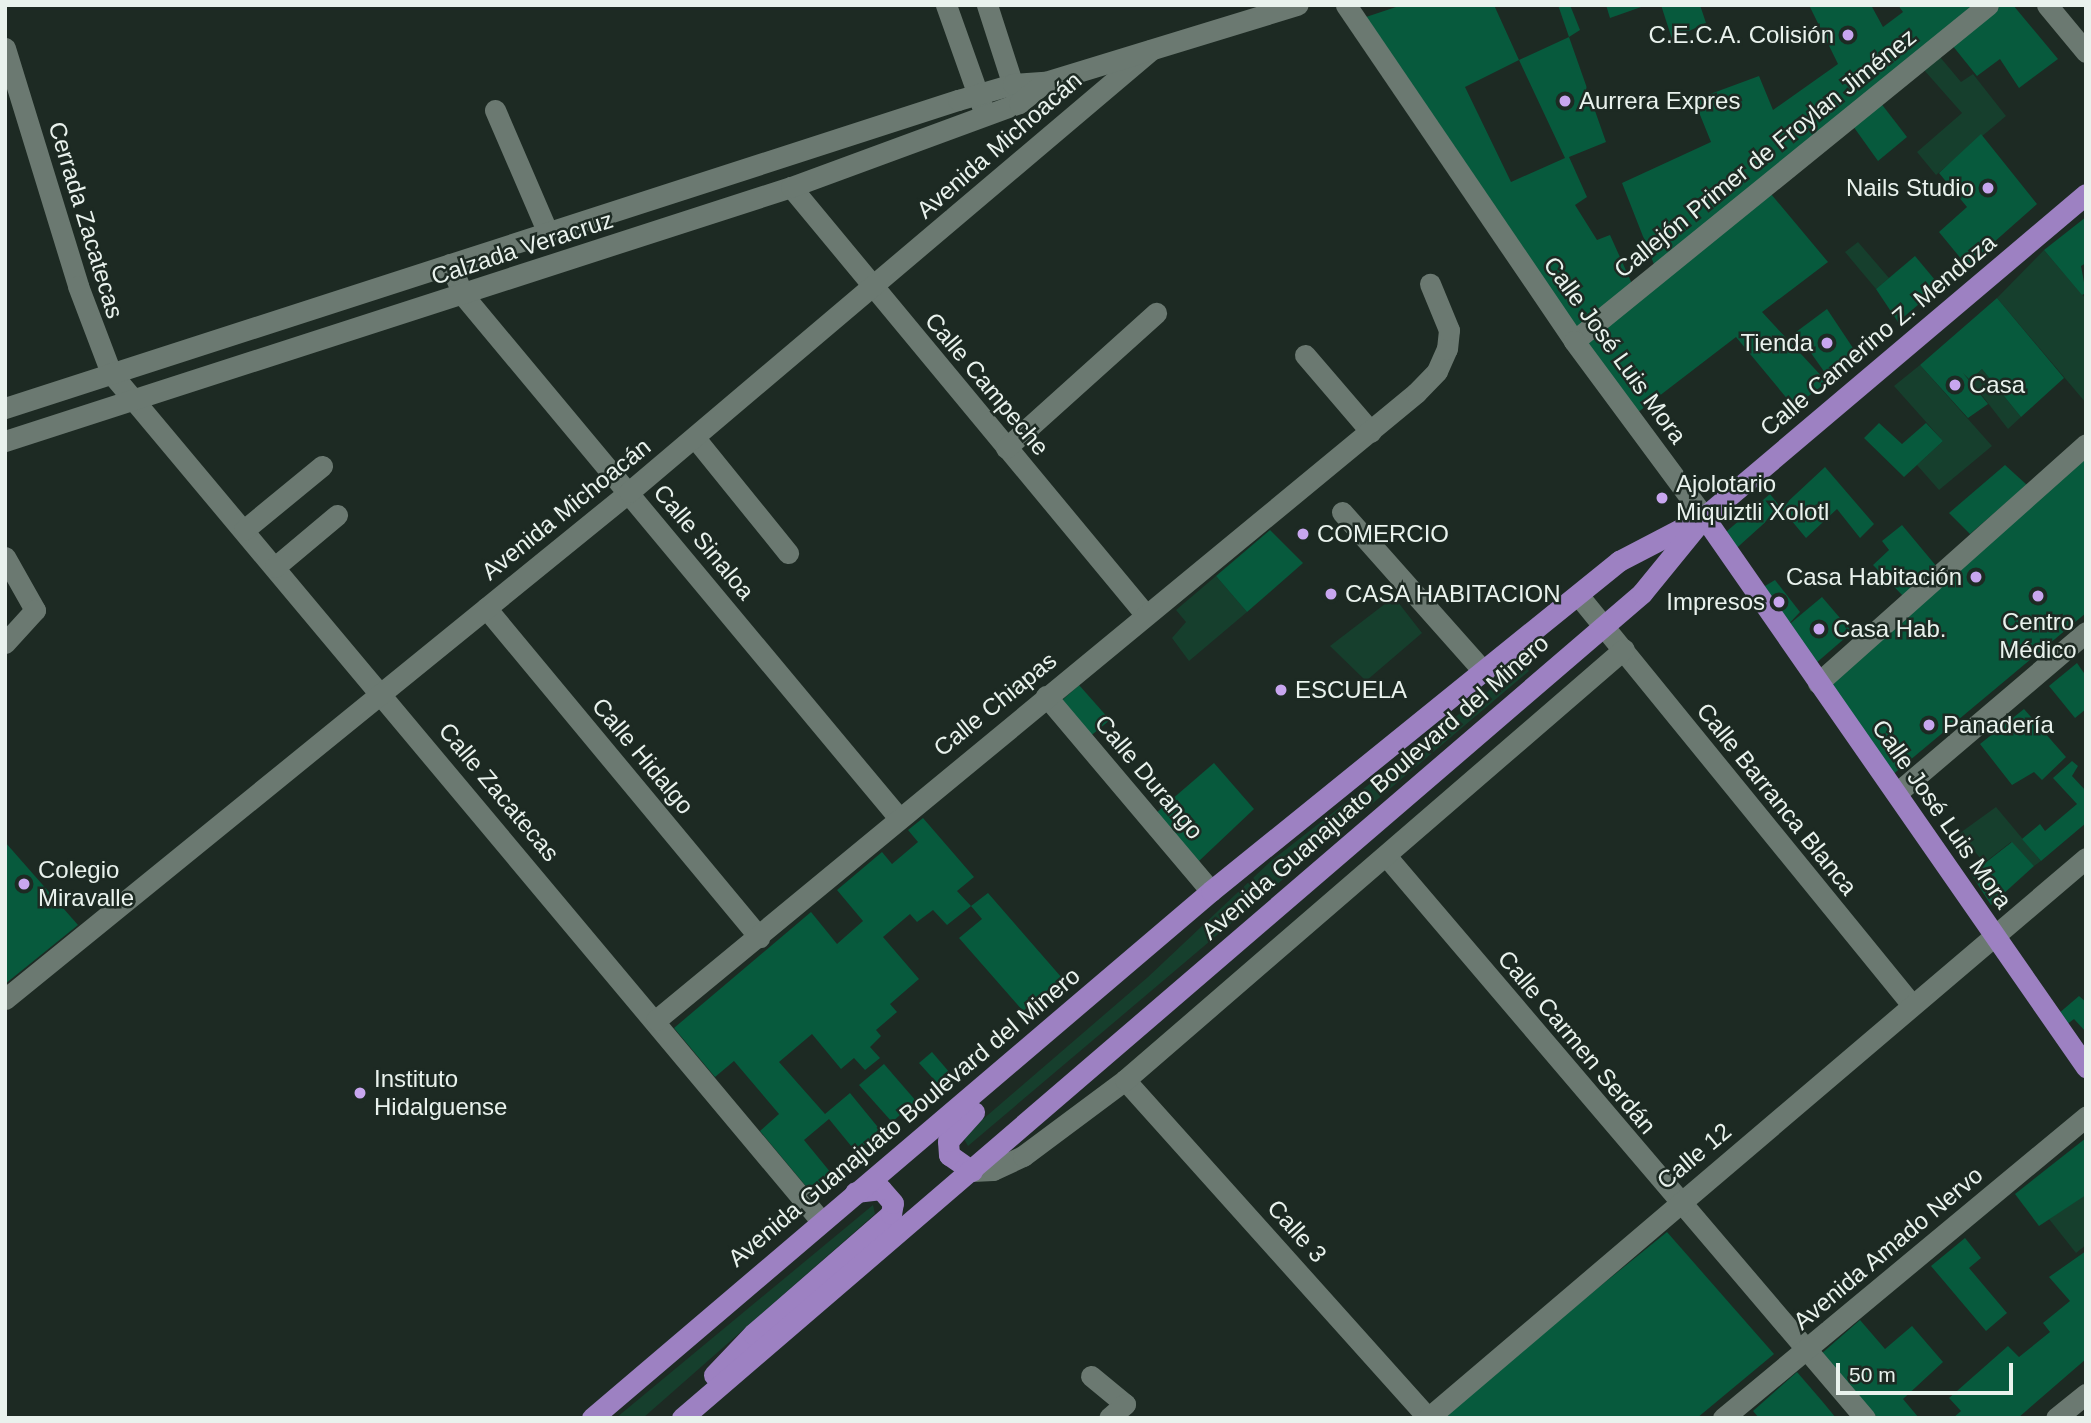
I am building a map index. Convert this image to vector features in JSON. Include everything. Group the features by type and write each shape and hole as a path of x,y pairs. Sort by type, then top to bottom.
{"main road":[{"name":"Calle Camerino Z. Mendoza","path":"1704,517 2086,194"},
{"name":"Avenida Guanajuato Boulevard del Minero","path":"592,1418 1211,891 1619,561 1704,517"},
{"name":"Avenida Guanajuato Boulevard del Minero","path":"682,1418 1642,593 1704,517"},
{"name":"Calle José Luis Mora","path":"1704,517 1818,683 1898,792 1993,935 2086,1067"},
{"path":"972,1171 958,1167 948,1155 953,1131 1116,991 1178,919"},
{"path":"675,1418 753,1334 891,1214 893,1203 881,1189 855,1192"}],"street":[{"path":"946,5 985,115"},
{"path":"987,5 1016,93"},
{"name":"Calzada Veracruz","path":"5,441 791,187 985,115 1016,93 1045,82 1297,5"},
{"name":"Calle José Luis Mora","path":"1346,5 1574,341 1704,517"},
{"name":"Callejón Primer de Froylan Jiménez","path":"1574,341 1988,5"},
{"path":"2047,5 2086,52"},
{"name":"Cerrada Zacatecas","path":"5,48 78,286 111,373 134,399"},
{"name":"Avenida Michoacán","path":"5,999 695,438 1151,50"},
{"name":"Calzada Veracruz","path":"5,408 978,94 1016,93"},
{"path":"495,110 548,233"},
{"name":"Calle Campeche","path":"791,187 1145,614"},
{"name":"Calle Sinaloa","path":"450,264 463,295 898,817"},
{"name":"Calle Chiapas","path":"656,1020 759,937 898,817 1371,432 1437,371 1447,349 1449,330 1430,284"},
{"path":"1006,448 1156,313"},
{"path":"1306,355 1371,432"},
{"name":"Calle Zacatecas","path":"134,399 656,1020 821,1221"},
{"path":"695,438 788,553"},
{"path":"1818,683 2086,443"},
{"path":"244,530 322,466"},
{"path":"1342,512 1484,672"},
{"path":"275,567 337,515"},
{"path":"5,557 35,610 5,643"},
{"name":"Calle Barranca Blanca","path":"1578,595 1912,1005"},
{"name":"Calle Hidalgo","path":"486,608 759,937"},
{"path":"1898,792 2086,632"},
{"path":"972,1171 993,1170 1023,1156 1125,1080 1387,858 1624,649"},
{"name":"Calle Durango","path":"1046,696 1211,891"},
{"name":"Calle Carmen Serdán","path":"1387,858 1865,1418"},
{"name":"Calle 12","path":"1428,1418 2086,858"},
{"name":"Calle 3","path":"1125,1080 1428,1418"},
{"name":"Avenida Amado Nervo","path":"1723,1418 2086,1117"},
{"path":"1091,1376 1117,1411"},
{"path":"2056,1418 2086,1394"}],"green space":[{"path":"1940,57 1961,82 1973,74 2006,116 1936,175 1917,152 1962,113 1924,70"},
{"path":"1858,242 1889,278 1876,289 1845,252"},
{"path":"2044,250 2086,299 2086,403 1997,298"},
{"path":"1920,365 1992,446 1939,490 1917,465 1943,441 1894,386"},
{"path":"1982,369 2021,417 2008,429 1970,380"},
{"path":"1216,576 1247,612 1189,661 1172,638 1186,622 1176,610"},
{"path":"1394,597 1422,633 1366,681 1330,646"},
{"path":"1523,664 1529,671 968,1146 964,1139 982,1120 1148,977 1271,861"},
{"path":"1996,807 2041,861 2034,866 2011,842 1984,863 1960,833"},
{"path":"2086,1194 2086,1245 2076,1253 2049,1219"},
{"path":"873,1205 875,1214 643,1418 616,1418"}],"building":[{"path":"1402,5 1494,5 1519,60 1569,37 1606,142 1569,157 1587,197 1575,205 1597,240 1610,235 1633,286 1575,332 1366,17","holes":["1519,60 1565,158 1511,182 1465,87"]},
{"path":"1558,5 1570,5 1580,30 1569,37"},
{"path":"1606,5 1644,5 1644,6 1610,18"},
{"path":"1661,5 1700,5 1706,23 1672,39"},
{"path":"1809,5 1871,5 1883,27 1903,12 1898,5 1979,5 1655,267 1622,183 1711,142 1694,100 1759,76 1773,110 1838,64"},
{"path":"2000,5 2013,5 2058,59 2019,88 2000,59 1977,76 1952,45"},
{"path":"1880,102 1907,137 1878,161 1853,126"},
{"name":"Nails Studio","path":"1981,134 2037,204 1967,266 1939,232 1967,207 1939,173"},
{"path":"1771,194 1828,262 1762,312 1827,382 1794,407 1736,337 1637,413 1585,339"},
{"path":"2086,217 2086,263 2081,266 2086,293 2082,295 2044,250"},
{"path":"1915,256 1940,286 1898,322 1876,289"},
{"path":"1997,298 2064,378 2021,417 1982,369 1970,380 1963,373 1988,404 1968,418 1920,365"},
{"name":"Tienda","path":"1827,309 1857,354 1828,377 1796,332"},
{"path":"1879,423 1902,444 1926,423 1943,441 1904,477 1864,438"},
{"path":"2086,452 2086,613 1891,776 1826,689"},
{"path":"2005,465 2027,485 1970,534 1949,513"},
{"path":"1825,467 1874,524 1860,538 1837,509 1806,538 1781,508"},
{"path":"1770,494 1781,508 1730,554 1719,538"},
{"path":"1902,525 1937,567 1904,597 1873,565 1889,550 1882,541"},
{"path":"1270,530 1303,563 1247,612 1216,576"},
{"path":"1775,580 1800,612 1786,627 1760,589"},
{"name":"Casa Hab.","path":"1822,597 1852,632 1815,664 1786,627"},
{"path":"2077,663 2086,676 2086,709 2075,718 2049,686"},
{"path":"1079,685 1110,720 1088,738 1059,703"},
{"path":"2024,709 2066,757 2042,780 2034,772 2012,785 1980,744"},
{"path":"2072,761 2078,766 2072,776 2086,791 2086,823 2041,861 2022,839 2040,824 2045,831 2077,804 2053,778"},
{"path":"1214,763 1254,809 1199,861 1156,813"},
{"path":"923,818 974,877 957,891 971,906 947,925 933,910 917,922 910,914 883,937 919,979 890,1004 897,1012 876,1030 881,1036 870,1047 880,1058 865,1070 854,1058 841,1069 812,1034 779,1062 825,1114 850,1093 881,1131 856,1152 829,1119 804,1140 831,1173 810,1191 760,1131 779,1114 734,1061 715,1077 674,1028 811,912 837,944 863,921 837,890 882,852 892,864 918,842 908,830"},
{"name":"Colegio Miravalle","path":"5,842 78,925 5,984"},
{"path":"2012,842 2034,866 1991,905 1971,874"},
{"path":"988,893 1062,978 1023,1011 959,938 982,919 971,906"},
{"path":"2079,996 2086,1002 2086,1032 2074,1019 2066,1025 2058,1014"},
{"path":"932,1052 950,1073 937,1083 919,1063"},
{"path":"884,1064 916,1101 892,1122 859,1085"},
{"path":"2086,1138 2086,1195 2039,1226 2015,1194"},
{"path":"1667,1232 1774,1354 1697,1418 1446,1418 1467,1394"},
{"path":"1965,1238 1981,1258 1969,1268 2007,1313 1986,1331 1931,1266"},
{"path":"2086,1251 2086,1359 2018,1418 1953,1418 1961,1411 1949,1398 2008,1346 2019,1357 2050,1332 2043,1323 2070,1301 2049,1277"},
{"path":"1860,1320 1885,1349 1912,1326 1943,1362 1903,1399 1919,1418 1878,1418 1821,1354"},
{"path":"1797,1372 1836,1418 1759,1418 1753,1411"}],"place":[{"name":"C.E.C.A. Colisión","path":"1848,35"},
{"name":"Aurrera Expres","path":"1565,101"},
{"name":"Nails Studio","path":"1988,188"},
{"name":"Tienda","path":"1827,343"},
{"name":"Casa","path":"1955,385"},
{"name":"Ajolotario Miquiztli Xolotl","path":"1662,498"},
{"name":"COMERCIO","path":"1303,534"},
{"name":"Casa Habitación","path":"1976,577"},
{"name":"CASA HABITACION","path":"1331,594"},
{"name":"Centro Médico","path":"2038,596"},
{"name":"Impresos","path":"1779,602"},
{"name":"Casa Hab.","path":"1819,629"},
{"name":"ESCUELA","path":"1281,690"},
{"name":"Panadería","path":"1929,725"},
{"name":"Colegio Miravalle","path":"24,884"},
{"name":"Instituto Hidalguense","path":"360,1093"}]}
